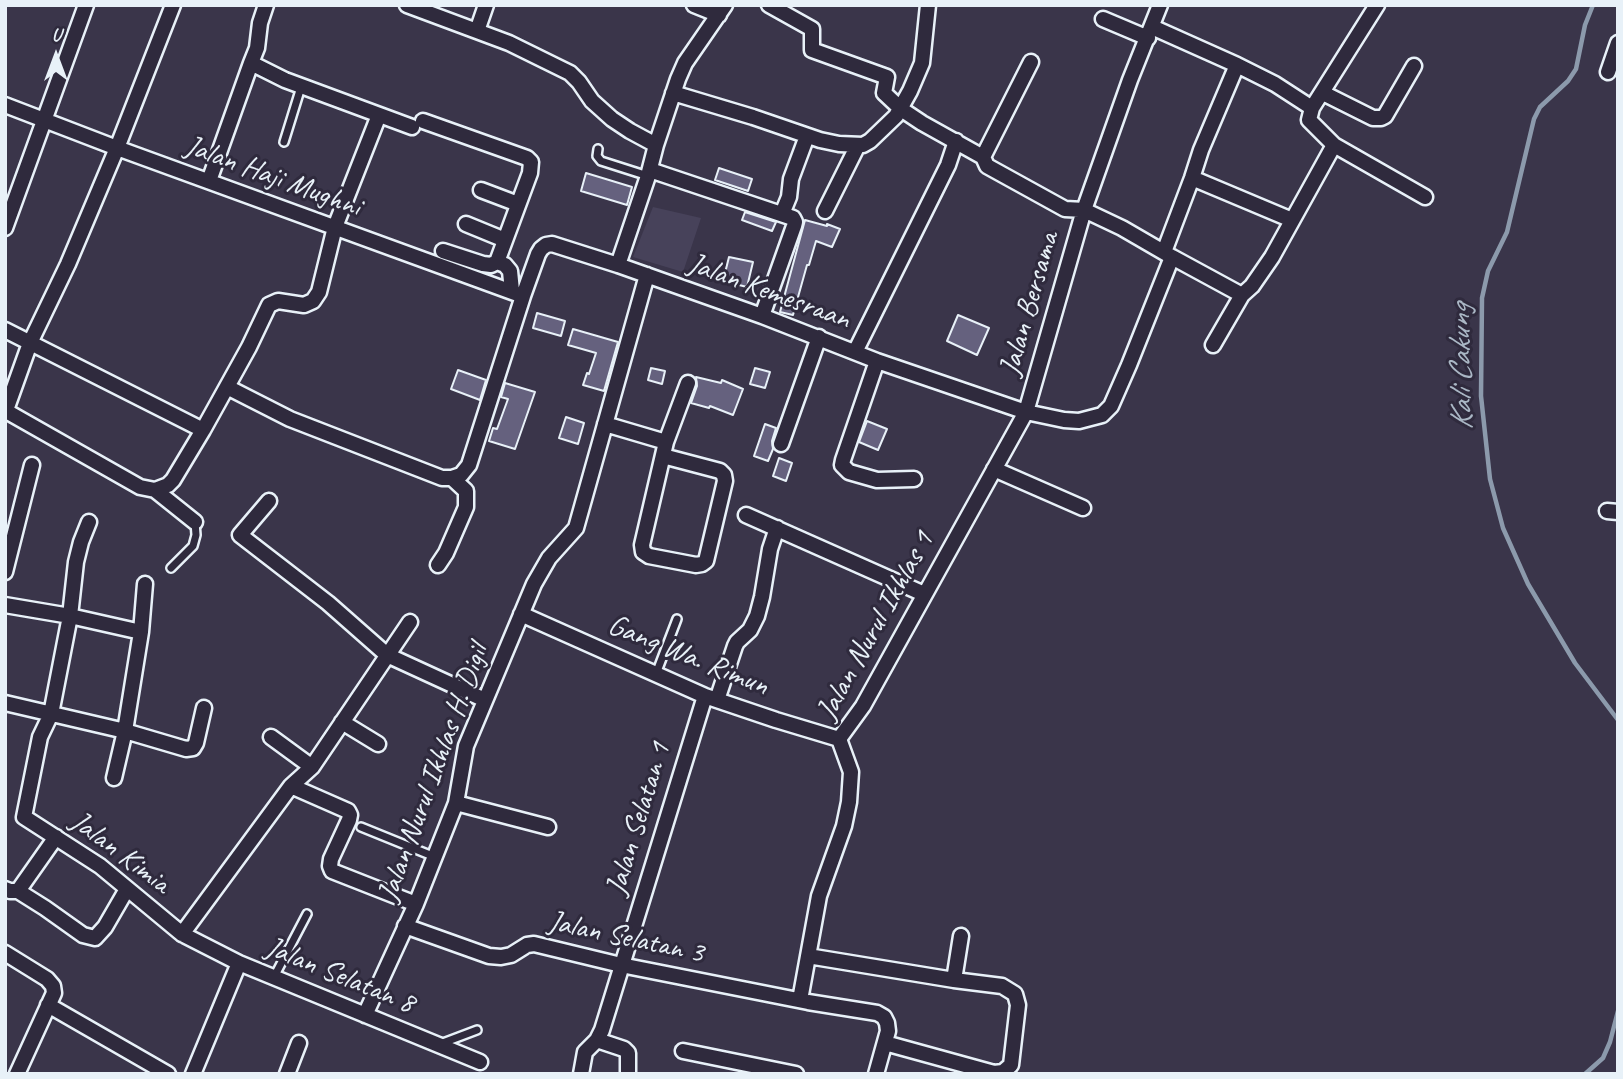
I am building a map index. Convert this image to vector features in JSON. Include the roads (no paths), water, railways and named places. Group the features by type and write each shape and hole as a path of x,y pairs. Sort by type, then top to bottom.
{"street":[{"path":"5,228 86,5"},
{"path":"173,5 68,264 30,343 6,412 130,482 155,490 173,480 249,347 269,305 278,301 304,305 313,301 319,292 335,227 379,115"},
{"path":"209,181 257,48 266,5"},
{"path":"407,5 509,43 570,74 612,120 656,145"},
{"path":"477,31 486,5"},
{"path":"618,265 685,63 722,10 694,5"},
{"path":"769,5 812,29 812,50 887,77 884,93 901,110 983,157 987,166 1065,209 1084,209 1122,228 1242,295"},
{"path":"673,93 839,144 858,145 870,141 901,110 922,63 928,5"},
{"name":"Jalan Bersama","path":"1026,412 1084,209 1129,80 1160,5"},
{"path":"1377,5 1312,108 1309,120 1334,145 1425,197"},
{"path":"1103,19 1150,32 1237,65 1275,84 1312,108"},
{"path":"1608,72 1618,43"},
{"path":"983,157 1031,62"},
{"path":"251,63 285,80 379,115 418,124 527,158 531,162 530,173 497,262 491,265 483,264 443,251"},
{"name":"Jalan Kemesraan","path":"517,293 541,249 546,245 558,245 1026,412 1079,421 1102,415 1111,406 1129,365 1168,255 1200,150 1237,65"},
{"path":"1323,93 1373,118 1381,118 1385,116 1414,65"},
{"name":"Jalan Haji Mughni","path":"5,105 517,293"},
{"path":"787,216 791,179 807,136"},
{"path":"855,352 948,165 956,141"},
{"path":"825,211 858,145"},
{"path":"1213,345 1242,295 1272,257 1334,145"},
{"path":"649,173 787,216 795,222 762,316"},
{"path":"1192,178 1292,220"},
{"path":"481,190 518,204"},
{"path":"466,224 505,240"},
{"path":"226,387 290,419 442,478 461,475 469,465 517,293 510,271 497,262"},
{"name":"Jalan Nurul Ikhlas H. Digil","path":"365,1015 435,857 456,803 466,746 521,614 543,566 576,528 647,275"},
{"path":"5,330 203,430"},
{"path":"781,444 819,338"},
{"path":"877,361 842,465 849,471 877,480 914,479"},
{"path":"605,424 664,449 720,471 724,475 725,481 706,561 702,564 649,556 642,552 664,449 688,383"},
{"name":"Jalan Nurul Ikhlas 1","path":"800,1000 819,896 841,835 849,802 851,772 839,739 863,706 1026,412"},
{"path":"5,572 32,465"},
{"path":"995,469 1083,508"},
{"path":"438,565 466,507 466,491 452,478"},
{"path":"155,490 195,522"},
{"path":"269,501 240,535 328,603 387,655 485,699"},
{"path":"746,514 924,594"},
{"path":"51,714 70,616 76,562 89,522"},
{"name":"Jalan Selatan 1","path":"581,1074 586,1052 602,1030 621,965 711,698 737,642 747,634 755,621 777,528"},
{"path":"114,778 125,731 141,632 145,584"},
{"path":"5,605 141,632"},
{"name":"Gang Wa. Rimun","path":"521,614 711,698 839,739"},
{"path":"182,934 291,786 312,766 410,622"},
{"path":"5,703 125,731 186,749 193,748 196,743 204,708"},
{"name":"Jalan Kimia","path":"51,714 40,737 24,817 100,866 182,934"},
{"path":"342,722 378,744"},
{"path":"271,737 312,766"},
{"path":"291,786 348,811 350,815 331,859 332,871 416,904"},
{"path":"456,803 548,827"},
{"path":"56,837 11,890 45,908 83,935 94,939 105,927 127,889"},
{"name":"Jalan Selatan 3","path":"405,926 489,956 511,955 527,945 534,944 621,965 877,1013 884,1017 887,1023 885,1043"},
{"name":"Jalan Selatan 8","path":"182,934 239,963 480,1062"},
{"path":"954,980 961,936"},
{"path":"5,953 36,972 53,986 54,993 17,1074"},
{"path":"808,956 1002,986 1015,994 1018,1005 1011,1065 1003,1072 995,1073 885,1043 876,1074"},
{"path":"193,1074 239,963"},
{"path":"48,1004 168,1074"},
{"path":"597,1040 624,1049 628,1053 628,1074"},
{"path":"287,1074 299,1043"},
{"path":"684,1051 796,1074"}],"lane":[{"path":"284,142 301,86"},
{"path":"598,149 597,156 601,161 649,173"},
{"path":"171,568 193,546 197,535 195,522"},
{"path":"656,674 677,619"},
{"path":"361,827 435,857"},
{"path":"274,977 307,914"},
{"path":"440,1045 477,1030"}],"waterway":[{"name":"Kali Cakung","path":"1593,5 1585,25 1576,69 1568,81 1540,107 1534,119 1507,232 1488,271 1482,298 1481,396 1490,479 1503,528 1528,584 1575,663 1618,720"},
{"name":"Kali Cakung","path":"1585,1074 1603,1058 1618,1011"}]}
